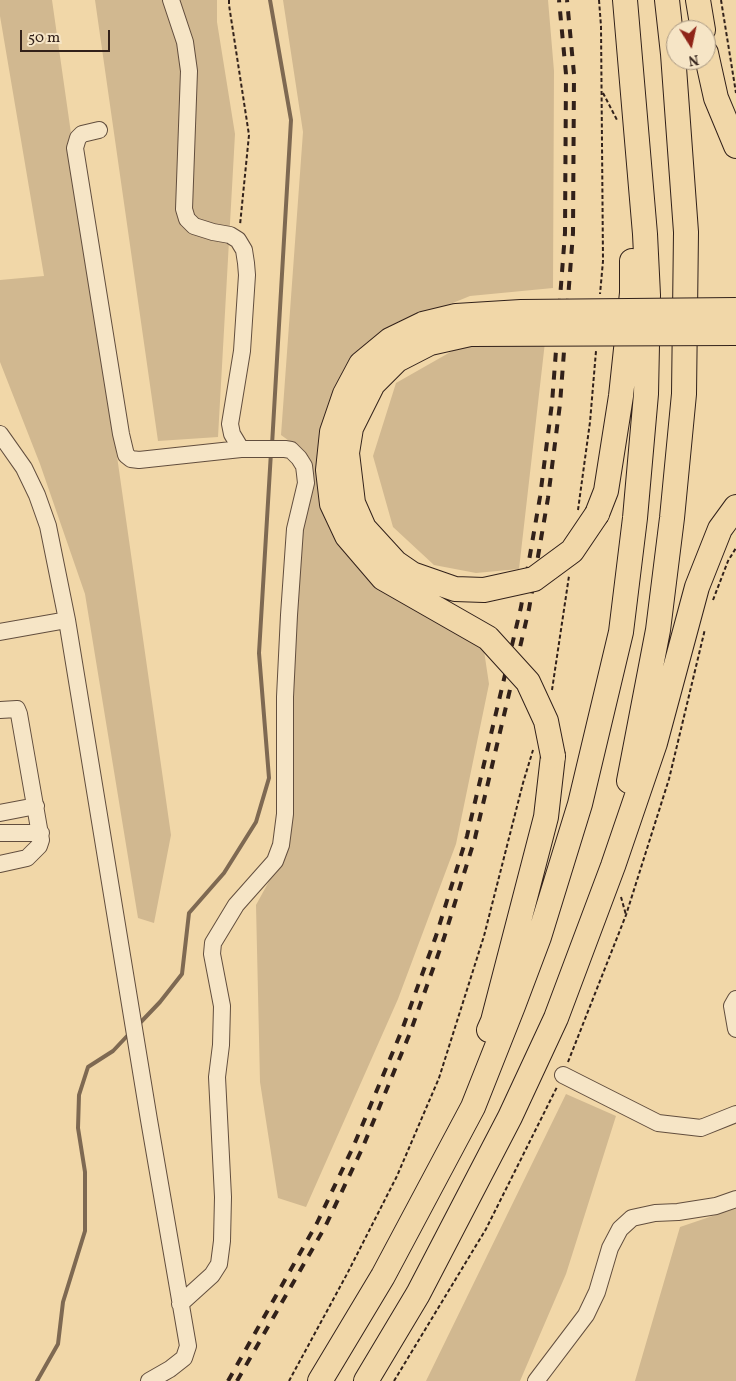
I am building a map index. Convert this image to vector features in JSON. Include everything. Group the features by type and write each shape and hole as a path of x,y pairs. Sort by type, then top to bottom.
{"highway":[{"path":"320,1381 408,1231 473,1107 539,937 580,804 621,632 635,518 646,394 648,305 645,234 625,0"},
{"path":"613,866 658,630 672,518 684,394 686,232 673,54 667,0"},
{"path":"698,0 701,20"},
{"path":"630,60 632,293 621,396 606,491 587,515 572,551 534,579 484,590 455,589 412,574 396,563 364,528 353,503 347,453 351,428 373,384 397,360 430,343 470,334 736,334"},
{"path":"710,70 716,98 736,146"},
{"path":"408,1231 492,1021 546,817 543,752 546,721 528,682 488,638 383,578 347,536 332,504 328,470 332,432 346,394 361,364 390,340 422,324 456,316 520,312 736,310"},
{"path":"366,1381 418,1294 510,1117 556,1018 613,866 655,743 697,587 720,530 736,507"}],"lane":[{"path":"171,0 185,42 189,72 184,209 187,219 194,226 230,235 238,240 244,250 247,275 242,351 230,424 232,434 245,449"},
{"path":"99,130 82,134 78,138 75,148 126,455 131,459 153,460 245,449 285,449 291,450 304,466 306,483 295,530 289,615 285,697 286,814 281,845 275,861 236,905 213,943 212,954 222,1006 221,1045 217,1077 223,1197 222,1241 219,1264 212,1276 180,1304"},
{"path":"0,434 24,468 37,495 48,526 67,620 188,1346 184,1358 170,1369 149,1381"},
{"path":"0,632 67,620"},
{"path":"0,710 17,709 20,714 41,833 39,846 32,855 20,860 0,864"},
{"path":"0,813 36,806"},
{"path":"0,833 41,833"},
{"path":"736,999 732,1006 736,1029"},
{"path":"563,1075 658,1122 701,1128 736,1114"},
{"path":"536,1381 586,1315 597,1292 610,1248 620,1229 626,1223 632,1218 655,1213 678,1212 716,1206 736,1199"}],"path":[{"path":"229,0 228,5 249,135 238,240"},
{"path":"599,0 602,26 603,261 600,299"},
{"path":"721,0 736,93"},
{"path":"587,515 590,422 596,346"},
{"path":"551,694 570,573"},
{"path":"289,1381 348,1274 397,1176 439,1078 484,936 523,783 543,752"}],"shaded area":[{"path":"0,0 52,0 171,835 154,923 138,918 85,594 40,464 0,362 0,280 44,276 0,16"},
{"path":"95,0 217,0 217,22 235,134 218,437 158,441"},
{"path":"283,0 548,0 554,71 553,288 470,296 401,324 322,490 483,644 489,684 456,844 398,999 306,1207 278,1198 260,1082 256,905 290,843 299,448 281,435 303,132"},
{"path":"545,342 519,569 476,573 434,565 393,527 373,456 396,383 461,346"},
{"path":"566,1094 616,1116 566,1274 520,1381 426,1381"},
{"path":"736,1208 736,1381 635,1381 680,1227"}],"waterway":[{"path":"270,0 291,120 272,445"},
{"path":"139,1024 160,1002 182,974 189,913 224,873 256,822 269,778 259,653 271,452"},
{"path":"37,1381 58,1344 63,1302 85,1231 85,1172 78,1128 79,1095 88,1067 113,1051 129,1034"}],"railway":[{"path":"228,1381 317,1223 354,1145 402,1030 436,936 467,836 521,607 540,497 552,403 565,233 566,74 559,0"},
{"path":"237,1381 325,1227 362,1149 410,1033 444,938 475,838 529,609 548,498 560,404 573,233 574,74 567,0"}]}
